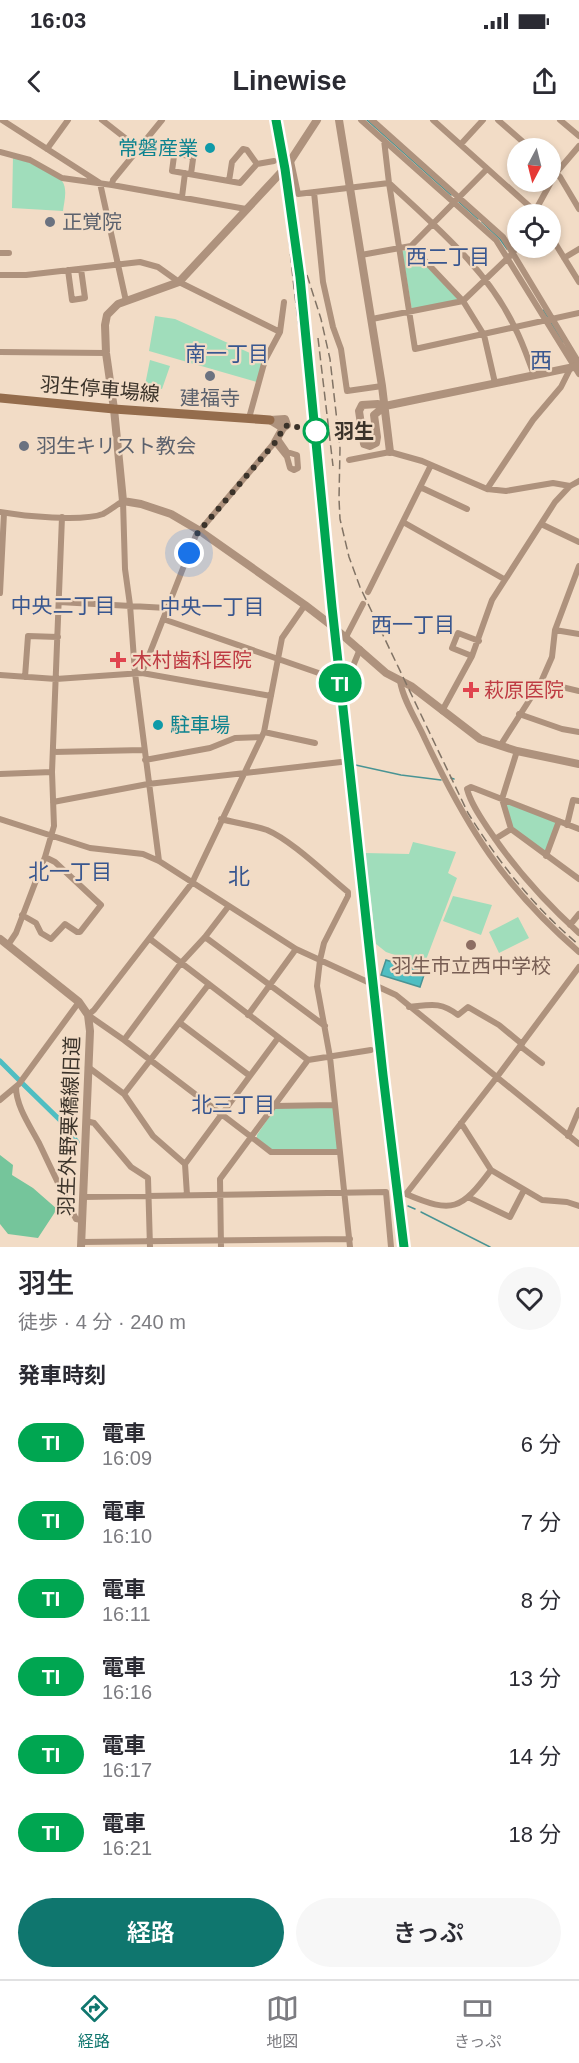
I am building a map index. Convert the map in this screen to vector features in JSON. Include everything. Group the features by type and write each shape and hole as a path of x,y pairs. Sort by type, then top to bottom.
{"main road":[{"name":"羽生停車場線","path":"0,398 270,420"}],"street":[{"path":"2,120 100,183 126,301"},
{"path":"47,149 68,120"},
{"path":"102,120 112,123 138,148"},
{"path":"112,185 113,180 162,120"},
{"path":"159,861 135,673 125,569 123,501 106,353 106,315 117,304 179,282 291,161 317,120"},
{"path":"339,120 372,319 390,452"},
{"path":"361,120 503,237 507,247"},
{"path":"372,120 458,201"},
{"path":"433,120 526,204"},
{"path":"461,144 483,120"},
{"path":"498,120 519,138"},
{"path":"560,120 579,136"},
{"path":"384,140 416,349 579,313"},
{"path":"561,167 579,146"},
{"path":"230,181 232,162 243,149 247,150 257,164"},
{"path":"0,152 30,160 62,178 246,209"},
{"path":"182,197 188,174 240,183 257,164 274,161"},
{"path":"291,161 297,193 389,183"},
{"path":"361,255 411,246 488,169"},
{"path":"561,181 579,209"},
{"path":"389,183 434,225 485,280 515,327 534,375"},
{"path":"314,192 323,282 332,325 342,349 347,391 382,386"},
{"path":"411,246 463,301 484,335 495,383"},
{"path":"564,258 579,249"},
{"path":"0,253 9,253"},
{"path":"561,253 579,282"},
{"path":"372,319 463,301 507,258"},
{"path":"512,258 577,367"},
{"path":"0,275 150,263 179,282 280,332"},
{"path":"68,270 72,300 85,298 81,269"},
{"path":"249,418 265,360 280,332 284,302"},
{"path":"0,352 106,353"},
{"path":"385,406 378,404 359,408 364,444 370,446 376,442 374,415 385,406 577,367"},
{"path":"487,489 533,420 577,367"},
{"path":"142,673 196,535 276,441 283,428 288,425 285,419 270,420"},
{"path":"276,441 287,452 297,455 297,469 289,468 287,457 276,441"},
{"path":"349,460 390,452 431,465 487,489 506,491 553,483 570,486"},
{"path":"368,592 431,465"},
{"path":"442,711 472,656 492,600 504,579 555,502 579,480"},
{"path":"420,487 467,509"},
{"path":"0,593 2,513 62,517 103,514 123,501 141,504 165,512 200,531 305,605 386,673 415,689 480,739 517,751 579,764"},
{"path":"8,945 16,933 45,857 54,826 52,772 62,517"},
{"path":"403,522 504,579"},
{"path":"541,524 579,542"},
{"path":"500,746 541,682 552,657 555,630 579,566"},
{"path":"59,602 167,608"},
{"path":"346,638 363,604"},
{"path":"305,605 282,638 263,734 192,883 88,1015 273,1152 340,1152"},
{"path":"163,619 333,678"},
{"path":"555,630 579,634"},
{"path":"472,656 452,648 458,633 478,641"},
{"path":"25,676 28,636 58,637"},
{"path":"343,677 351,671 360,649"},
{"path":"0,675 56,679 142,673 271,696"},
{"path":"400,681 446,783 483,847 531,907 579,952"},
{"path":"541,682 579,691"},
{"path":"519,714 562,729 579,732"},
{"path":"145,760 210,748 235,738 263,734 315,743"},
{"path":"53,752 144,750"},
{"path":"517,751 502,799 511,829 579,879"},
{"path":"53,802 148,784 341,762"},
{"path":"0,774 52,772"},
{"path":"579,829 471,787 467,789 479,815 495,839 543,898 579,933"},
{"path":"567,825 573,800 579,801"},
{"path":"0,819 90,848 143,854 159,861 296,949 396,995 579,1144"},
{"path":"222,819 266,830 276,835 348,892 324,942 317,986 330,1057 350,1247"},
{"path":"546,856 559,821"},
{"path":"495,839 511,829"},
{"path":"22,915 36,923 41,933 51,939 65,924 80,932 101,905 55,862 45,857"},
{"path":"124,1040 181,963 206,937 228,906"},
{"path":"570,925 579,914"},
{"path":"206,937 325,1027"},
{"name":"羽生外野栗橋線旧道","path":"0,939 79,1002 88,1015 90,1031 81,1244"},
{"path":"150,939 308,1060 371,1050"},
{"path":"248,1015 296,949"},
{"path":"491,1170 473,1195 460,1203 444,1208 406,1194 579,967"},
{"path":"124,1094 208,984"},
{"path":"0,1100 19,1084 79,1002"},
{"path":"409,1007 438,1004 458,1015 468,1007 499,1025 542,1063"},
{"path":"180,1023 250,1076"},
{"path":"187,1196 185,1164 278,1038"},
{"path":"221,1244 220,1179 308,1060"},
{"path":"88,1067 124,1094 153,1136 185,1164"},
{"path":"19,1084 16,1095 23,1111 76,1218 81,1220"},
{"path":"274,1106 335,1106"},
{"path":"568,1136 579,1110"},
{"path":"86,1121 94,1123 131,1167 148,1178 150,1244"},
{"path":"461,1124 491,1170 542,1200 567,1202 579,1206"},
{"path":"468,1197 510,1216 524,1190"},
{"path":"83,1197 386,1192 391,1247"},
{"path":"81,1244 221,1244 350,1239"}],"green space":[{"path":"13,156 62,181 65,192 63,211 12,208"},
{"path":"410,249 459,300 412,310 402,251"},
{"path":"155,316 175,319 263,359 257,382 149,351"},
{"path":"150,360 170,366 162,389 145,385"},
{"path":"505,802 556,822 546,852 512,827"},
{"path":"413,842 456,852 448,873 457,878 424,965 386,952 376,944 365,853 409,854"},
{"path":"453,896 492,905 481,935 443,921"},
{"path":"518,917 529,938 499,953 489,932"},
{"path":"334,1107 339,1150 273,1150 257,1139 257,1135 275,1108"},
{"path":"0,1155 13,1165 12,1175 33,1188 57,1209 38,1238 8,1234 0,1224"}],"water":[{"path":"386,960 425,972 420,987 381,975"}],"waterway":[{"path":"367,120 451,195"},
{"path":"459,202 478,219"},
{"path":"482,222 507,249"},
{"path":"543,310 549,319"},
{"path":"551,323 563,342"},
{"path":"351,764 401,775 441,780"},
{"path":"0,1061 19,1080"},
{"path":"23,1084 63,1123 77,1142"},
{"path":"408,1206 415,1209"},
{"path":"421,1212 490,1247"}],"railway":[{"path":"272,120 283,186 311,423 369,982 401,1247"},
{"path":"307,275 321,319 330,359 340,448 340,519 349,557 360,587 468,813 518,884 579,945"},
{"path":"318,338 333,466"}],"train":[{"name":"TI","path":"276,120 300,277 326,555 404,1247"}],"place":[{"name":"常磐産業","path":"210,148"},
{"name":"正覚院","path":"50,222"},
{"name":"建福寺","path":"210,376"},
{"name":"羽生","path":"316,431"},
{"name":"羽生キリスト教会","path":"24,446"},
{"name":"木村歯科医院","path":"118,660"},
{"name":"萩原医院","path":"471,690"},
{"name":"駐車場","path":"158,725"},
{"name":"羽生市立西中学校","path":"471,945"}],"district":[{"name":"西二丁目","path":"448,256"},
{"name":"南一丁目","path":"227,353"},
{"name":"西","path":"541,360"},
{"name":"中央二丁目","path":"63,605"},
{"name":"中央一丁目","path":"212,606"},
{"name":"西一丁目","path":"413,624"},
{"name":"北一丁目","path":"70,871"},
{"name":"北","path":"239,876"},
{"name":"北三丁目","path":"233,1104"}],"route":[{"path":"189,553 196,535 278,439 283,428 288,425 316,431"}]}
